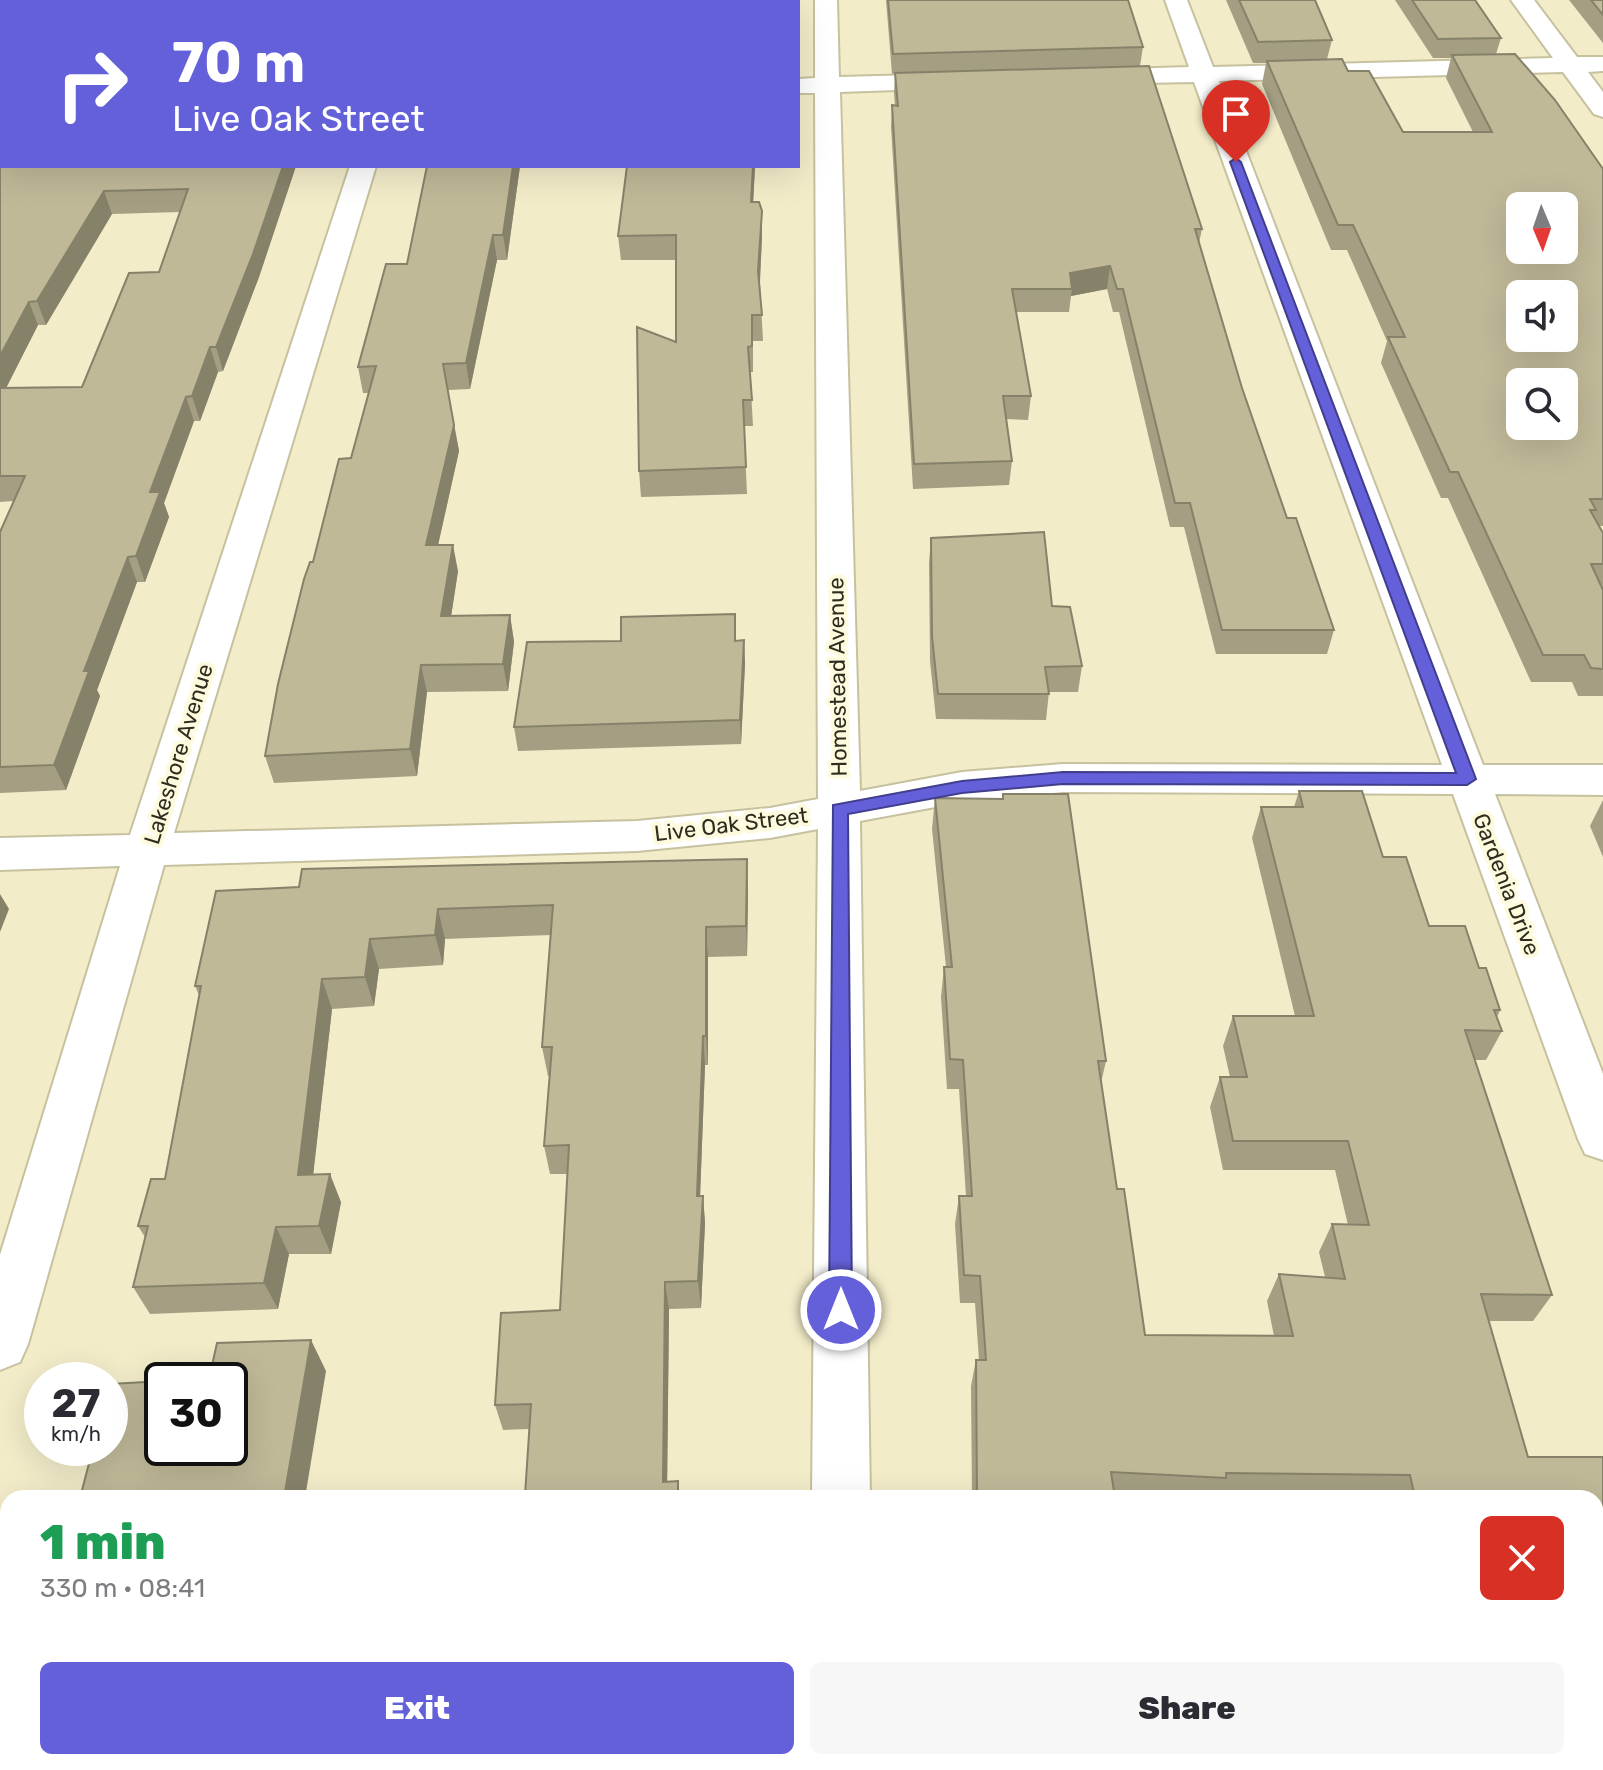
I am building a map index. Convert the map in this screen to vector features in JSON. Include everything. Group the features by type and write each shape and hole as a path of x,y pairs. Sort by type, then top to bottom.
{"street":[{"name":"Homestead Avenue","path":"826,0 812,86 839,809 841,1490"},
{"name":"Gardenia Drive","path":"1176,0 1603,1139"},
{"path":"1522,0 1603,109"},
{"path":"1061,78 1603,64"},
{"path":"812,86 983,80"},
{"name":"Lakeshore Avenue","path":"0,1344 147,850 362,168"},
{"name":"Live Oak Street","path":"0,854 637,836 770,823 962,787 1063,778 1603,780"}],"building":[{"path":"888,0 1128,0 1143,47 893,54"},
{"path":"1239,0 1315,0 1332,40 1258,42"},
{"path":"1412,0 1475,0 1501,38 1438,39"},
{"path":"1591,0 1603,0 1603,15"},
{"path":"1515,54 1555,100 1603,169 1603,499 1590,499 1596,510 1590,510 1603,533 1603,564 1591,564 1603,590 1603,669 1591,668 1584,655 1543,655 1458,472 1450,472 1388,337 1405,337 1353,225 1338,225 1267,61 1342,59 1348,71 1369,71 1403,132 1492,132 1452,55"},
{"path":"1149,66 1202,229 1195,229 1242,388 1287,518 1296,518 1334,630 1222,630 1190,503 1175,503 1123,289 1117,289 1110,266 1070,273 1072,289 1012,289 1031,396 1003,396 1012,461 914,464 892,105 898,106 895,73"},
{"path":"0,168 282,168 216,347 210,347 192,396 186,397 150,492 160,492 136,556 128,557 84,671 89,671 54,765 0,767 0,532 25,476 0,476 0,388 82,387 129,273 159,272 188,189 104,191 37,301 29,302 0,356"},
{"path":"427,168 513,168 503,235 493,235 466,363 443,364 454,425 426,545 453,545 441,616 510,615 503,664 421,665 410,749 265,756 278,684 304,579 310,562 313,562 339,459 351,458 376,366 358,367 386,264 407,264"},
{"path":"627,168 753,168 751,202 759,202 762,211 758,271 762,315 752,315 752,346 748,347 752,400 743,400 746,467 639,471 637,327 676,342 676,235 618,236"},
{"path":"1044,532 1052,606 1070,607 1082,666 1045,667 1049,694 938,694 932,636 931,538"},
{"path":"735,614 735,641 744,640 740,720 514,727 527,642 621,641 621,617"},
{"path":"1299,791 1362,791 1383,857 1406,857 1429,926 1465,926 1479,968 1486,968 1500,1010 1494,1010 1502,1031 1465,1030 1552,1295 1481,1294 1528,1457 1603,1457 1603,1490 1413,1490 1410,1475 1226,1473 1226,1478 1111,1472 1114,1490 977,1490 976,1360 986,1360 980,1276 964,1275 959,1196 972,1196 963,1060 950,1059 944,967 952,967 935,798 1003,799 1003,794 1068,794 1106,1061 1098,1061 1117,1189 1124,1189 1145,1335 1293,1336 1279,1274 1345,1279 1332,1224 1369,1225 1348,1141 1233,1141 1220,1077 1247,1077 1233,1016 1314,1016 1261,807 1303,807"},
{"path":"747,859 746,926 706,927 706,1036 703,1036 697,1196 703,1196 698,1281 665,1282 663,1482 678,1481 678,1490 525,1490 531,1404 495,1405 501,1313 560,1310 569,1145 544,1146 552,1047 542,1047 553,905 438,909 435,935 370,939 365,977 322,979 298,1175 330,1174 319,1226 276,1227 264,1283 133,1287 148,1226 138,1226 151,1179 165,1179 201,986 195,986 216,891 299,887 302,869"},
{"path":"311,1340 285,1490 82,1490 88,1466 128,1466 128,1383 144,1382 144,1466 248,1466 248,1362 213,1362 217,1343"}],"route":[{"path":"841,1310 839,809 962,787 1063,778 1467,779 1236,162"}]}
